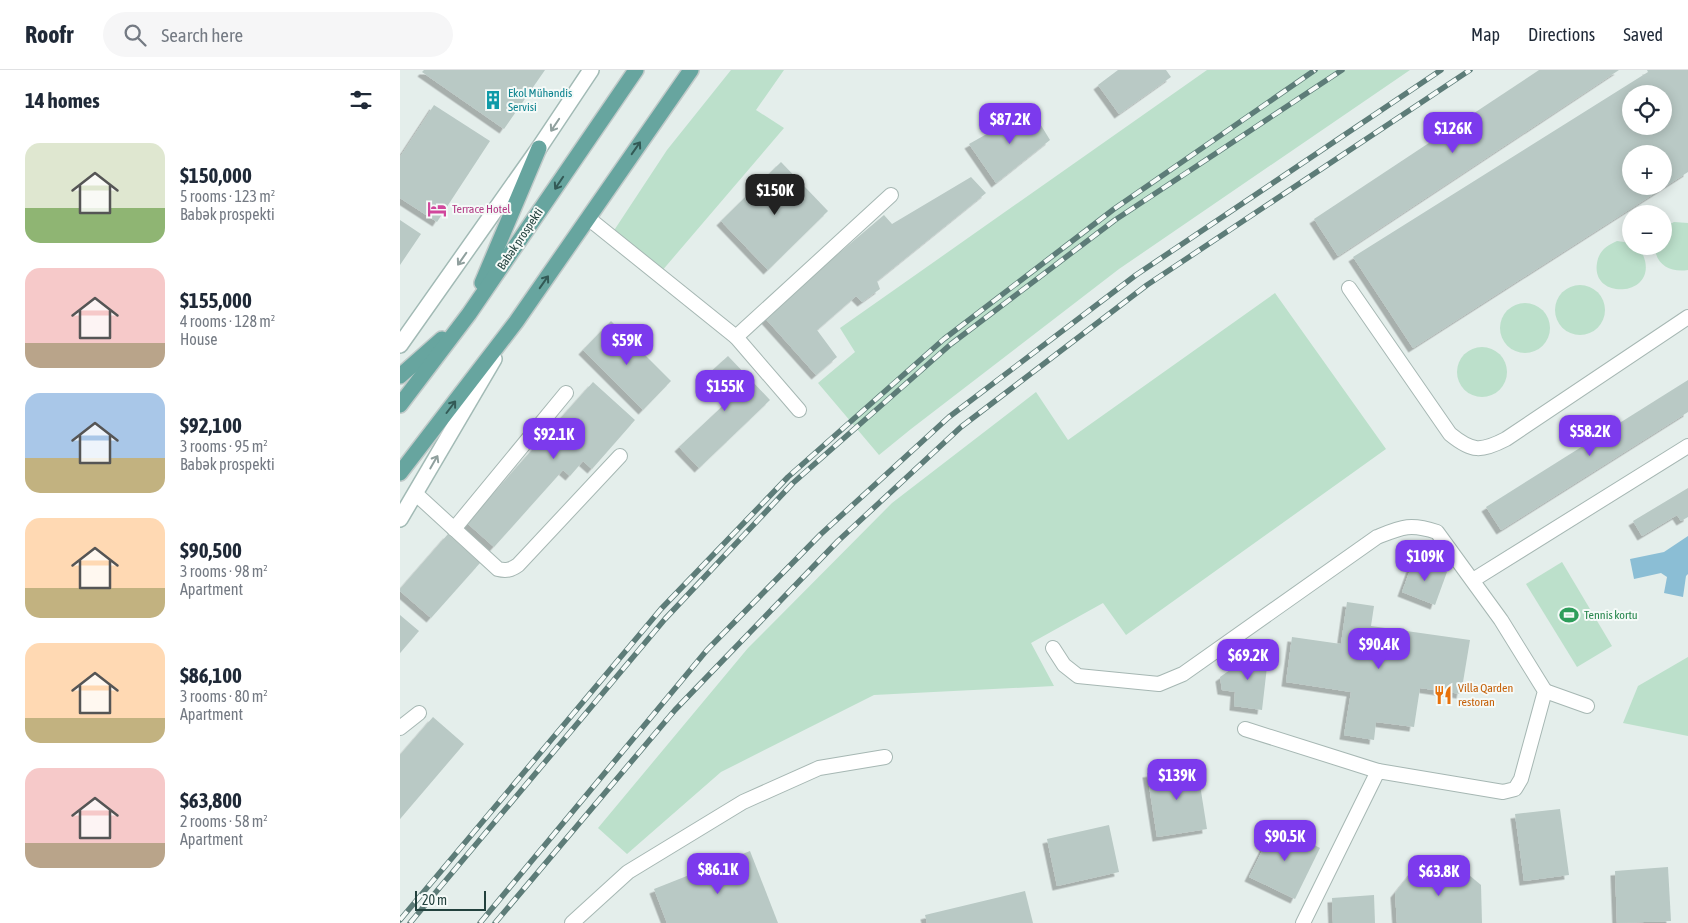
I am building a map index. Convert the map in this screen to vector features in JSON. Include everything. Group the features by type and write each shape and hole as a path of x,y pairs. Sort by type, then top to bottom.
{"main road":[{"path":"400,345 592,70"},
{"name":"Babək prospekti","path":"400,405 469,314 636,70"},
{"path":"400,473 516,322 690,70"},
{"path":"400,376 469,314 539,148"},
{"path":"400,519 516,322"}],"lane":[{"path":"736,337 891,195"},
{"path":"588,218 736,337 799,410"},
{"path":"1349,288 1450,434 1464,445 1476,449 1490,447 1506,439 1688,317"},
{"path":"454,529 566,393"},
{"path":"1473,580 1688,446"},
{"path":"416,494 498,569 504,571 518,565 620,456"},
{"path":"1053,648 1064,665 1078,676 1159,684 1183,674 1377,537 1402,527 1420,527 1437,532 1501,620 1544,691 1587,706"},
{"path":"1246,730 1378,771 1503,792 1515,789 1521,779 1544,691"},
{"path":"400,728 419,714"},
{"path":"572,923 628,872 743,802 819,768 884,758"},
{"path":"1303,923 1378,771"}],"green space":[{"path":"731,70 784,70 756,110 784,128 661,272 613,232 667,150"},
{"path":"1207,70 1410,70 1119,269 879,455 818,383 855,352 840,328"},
{"path":"1672,223 1688,223 1688,270 1670,269 1661,263 1657,255 1672,255"},
{"path":"1617,241 1622,242 1622,255 1642,255 1646,263 1644,276 1637,284 1627,289 1615,289 1605,285 1598,276 1597,263 1599,255 1606,247"},
{"path":"1580,285 1594,289 1601,296 1605,310 1601,324 1594,331 1580,335 1566,331 1559,324 1555,310 1559,296 1566,289"},
{"path":"1275,293 1386,449 1126,635 1103,603 1031,643 1054,686 874,695 721,772 627,854 598,828 748,648 892,503 1036,392 1068,440"},
{"path":"1525,303 1539,307 1546,314 1550,328 1546,342 1539,349 1525,353 1511,349 1504,342 1500,328 1504,314 1511,307"},
{"path":"1482,347 1496,351 1503,358 1507,372 1503,386 1496,393 1482,397 1468,393 1461,386 1457,372 1461,358 1468,351"},
{"name":"Tennis kortu","path":"1562,562 1612,646 1577,667 1526,584"},
{"path":"1688,657 1688,736 1623,723 1638,686"}],"water":[{"path":"1688,536 1688,574 1686,576 1683,597 1664,593 1667,577 1661,573 1634,579 1630,559 1664,552"}],"building":[{"name":"Ekol Mühəndis Servisi","path":"424,70 545,70 504,129 422,72"},
{"path":"1118,70 1166,70 1171,77 1119,114 1098,85"},
{"path":"1539,70 1619,70 1338,256 1314,219"},
{"path":"1647,70 1688,70 1688,172 1672,182 1672,145 1622,145 1622,195 1652,195 1636,205 1622,205 1622,214 1413,348 1353,257 1622,88 1622,135 1672,135 1672,85 1627,85 1648,72"},
{"path":"434,105 490,141 437,222 400,198 400,157"},
{"path":"1031,109 1050,140 996,183 969,144"},
{"path":"781,162 828,211 768,270 721,221"},
{"path":"971,177 986,193 877,281 880,289 862,302 856,296 817,330 837,357 816,375 764,317 884,215 892,224"},
{"path":"400,220 421,234 400,265"},
{"path":"611,321 671,381 643,410 583,350"},
{"path":"728,356 770,400 699,468 679,447 728,401 705,377"},
{"path":"1688,380 1688,412 1501,530 1486,507"},
{"path":"593,382 635,420 592,469 583,461 570,476 563,470 494,547 467,523"},
{"path":"1688,488 1688,517 1681,521 1677,515 1642,536 1633,521"},
{"path":"448,534 480,563 431,618 400,589"},
{"path":"1414,559 1447,572 1435,605 1402,592"},
{"path":"1347,602 1374,606 1371,626 1470,640 1461,694 1420,688 1414,727 1376,722 1374,740 1344,735 1351,692 1286,682 1292,637 1341,644"},
{"path":"400,615 419,631 400,653"},
{"path":"1260,649 1268,658 1262,710 1234,706 1235,692 1222,690 1220,677"},
{"path":"433,717 464,744 400,819 400,755"},
{"path":"1197,766 1207,829 1157,837 1147,773"},
{"path":"1560,809 1569,875 1524,881 1515,814"},
{"path":"1109,825 1119,872 1057,886 1047,839"},
{"path":"1275,825 1320,848 1295,899 1249,877"},
{"path":"750,851 778,923 667,923 654,889"},
{"path":"1457,865 1481,885 1482,923 1397,923 1395,893 1416,867"},
{"path":"1668,867 1671,921 1617,923 1615,871"},
{"path":"1025,891 1033,923 927,923 925,915"},
{"path":"1374,895 1375,923 1333,923 1332,898"}],"railway":[{"path":"400,920 661,609 788,477 944,339 1114,209 1315,70"},
{"path":"410,923 665,619 793,483 951,344 1115,220 1342,70"},
{"path":"480,923 707,650 821,534 949,417 1136,275 1441,70"},
{"path":"495,923 675,710 838,541 961,427 1147,285 1470,70"}],"place":[{"name":"Ekol Mühəndis Servisi","path":"493,100"},
{"name":"Terrace Hotel","path":"437,209"},
{"name":"Tennis kortu","path":"1569,615"},
{"name":"Villa Qarden restoran","path":"1443,695"}]}
